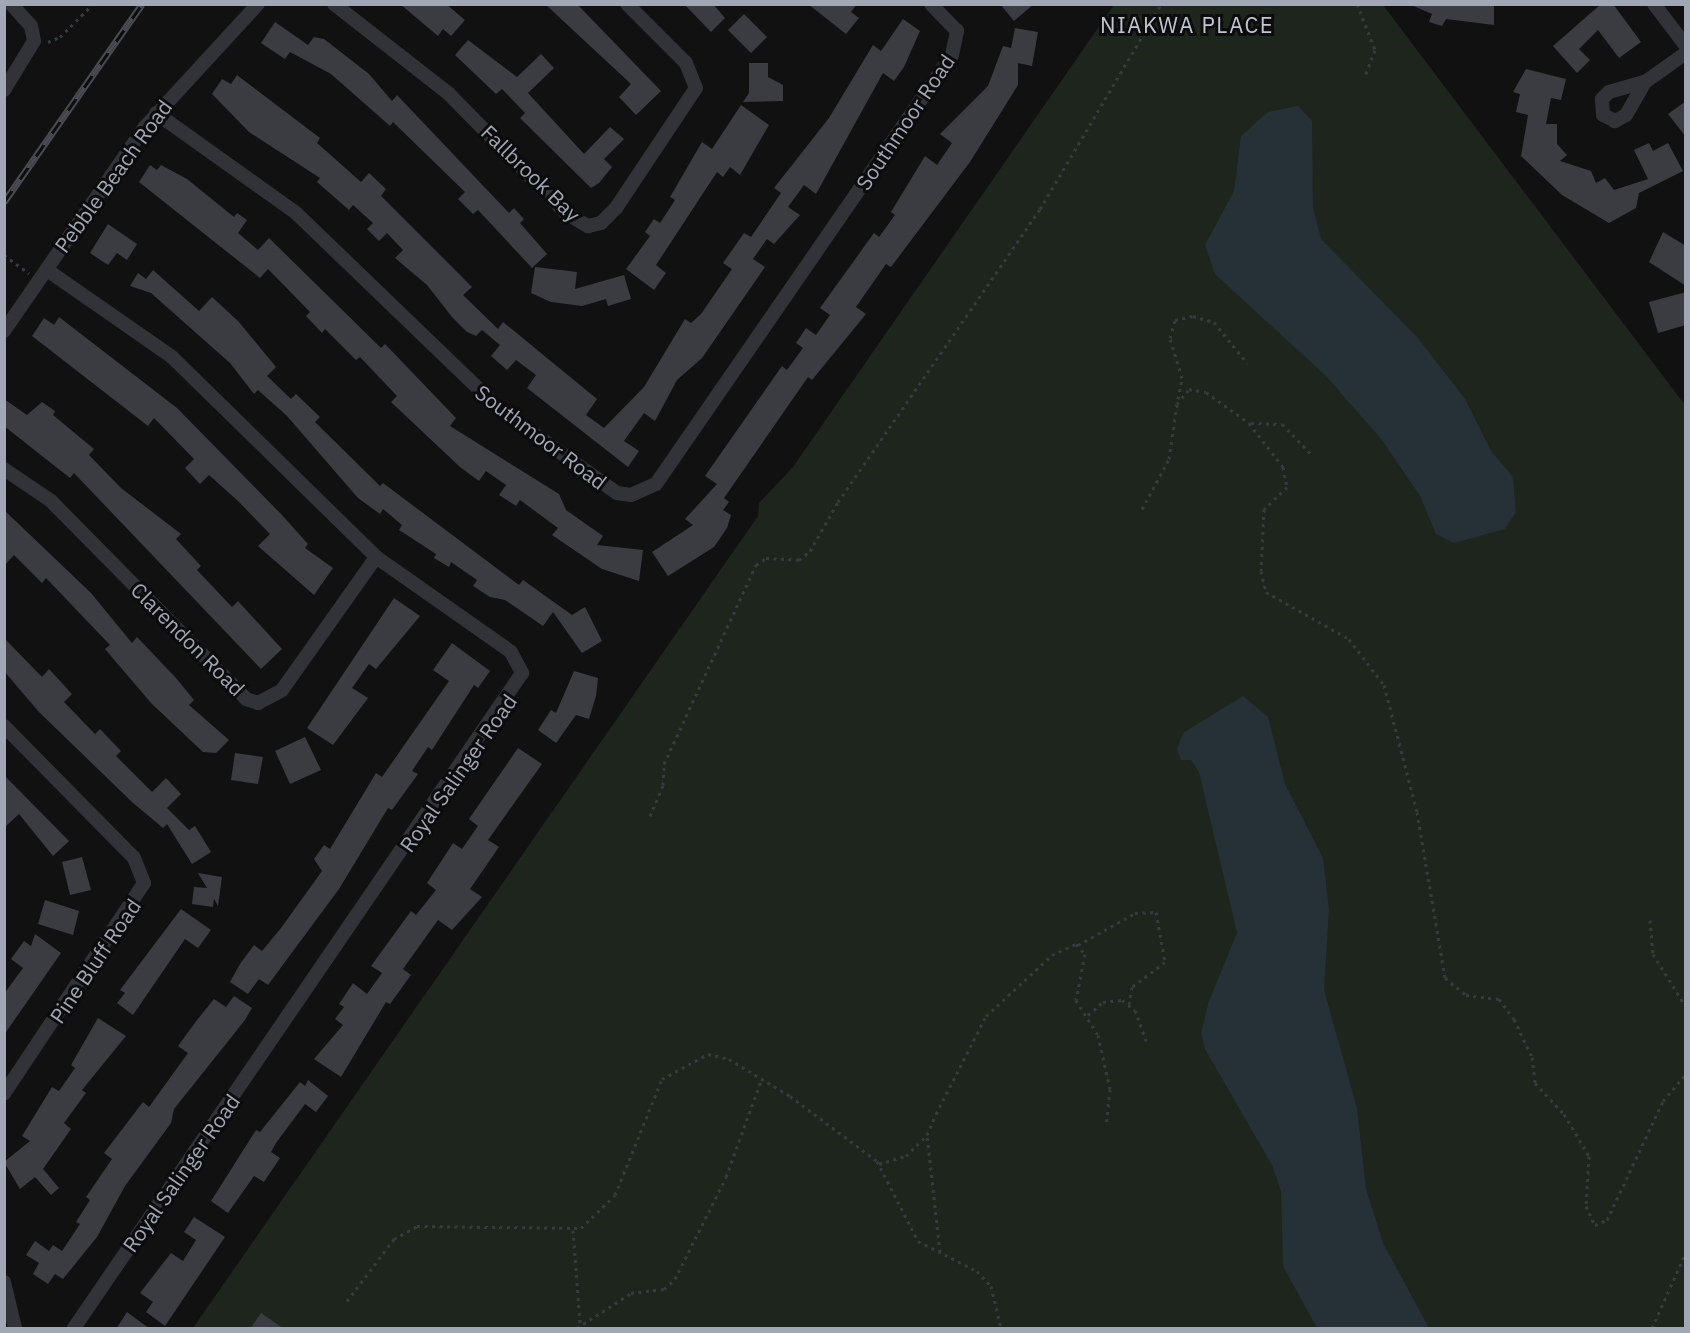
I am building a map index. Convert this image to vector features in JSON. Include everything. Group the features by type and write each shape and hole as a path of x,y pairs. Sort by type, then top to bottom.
{"street":[{"path":"4,90 32,47 31,26 11,4"},
{"name":"Pebble Beach Road","path":"4,331 156,113 258,4"},
{"name":"Fallbrook Bay","path":"334,4 448,94 566,213 588,226 601,223 616,208 696,88 686,63 627,4"},
{"name":"Southmoor Road","path":"156,113 296,213 501,410 617,493 631,495 656,484 952,55 957,31 931,4"},
{"path":"1654,4 1686,46"},
{"path":"1645,82 1686,53"},
{"name":"Royal Salinger Road","path":"46,270 180,363 376,557 511,652 522,673 518,685 74,1329"},
{"name":"Clarendon Road","path":"4,470 51,501 246,699 258,703 282,690 376,557"},
{"name":"Pine Bluff Road","path":"4,726 134,858 144,883 4,1094"},
{"path":"4,1282 15,1329"}],"path":[{"path":"32,47 60,38 93,4"},
{"path":"650,816 663,784 664,764 756,565 766,558 799,560 810,551 838,502 1021,239 1161,4"},
{"path":"1357,4 1375,50 1366,74"},
{"path":"4,255 33,276"},
{"path":"1142,509 1172,452 1182,378 1170,338 1174,320 1193,316 1214,322 1247,363"},
{"path":"1177,404 1186,390 1200,390 1249,423 1288,478 1287,487 1264,509 1261,571 1266,592 1349,639 1384,685 1417,812 1445,978 1458,991 1499,999 1514,1019 1532,1057 1535,1083 1561,1110 1589,1156 1586,1206 1595,1225 1607,1220 1663,1101 1686,1074"},
{"path":"1249,423 1282,424 1312,455"},
{"path":"879,1164 906,1156 927,1136 986,1016 1052,955 1078,945 1135,913 1156,912 1165,962 1132,987 1129,1004 1147,1043"},
{"path":"1650,920 1653,954 1686,1007"},
{"path":"1078,945 1085,957 1075,996 1088,1015 1110,1089 1106,1125"},
{"path":"1088,1015 1092,1007 1110,1000 1129,1004"},
{"path":"347,1301 394,1239 417,1226 473,1223 573,1230 615,1195 664,1077 708,1054 729,1059 879,1164 908,1229 918,1241 988,1282 1001,1329"},
{"path":"580,1323 631,1293 664,1289 675,1279 726,1177 761,1081"},
{"path":"927,1136 940,1252"},
{"path":"573,1230 580,1323 577,1329"},
{"path":"1652,1329 1686,1252"}],"shaded area":[{"path":"1114,5 1383,5 1685,405 1685,1328 193,1328 758,516 759,503 793,467"},
{"path":"1298,106 1312,121 1313,207 1321,239 1418,338 1465,399 1491,451 1513,477 1516,512 1505,529 1454,543 1436,534 1420,496 1382,440 1326,376 1215,274 1205,245 1234,191 1241,136 1268,112"},
{"path":"1243,696 1268,717 1285,784 1323,858 1329,909 1324,990 1357,1108 1366,1189 1383,1243 1429,1328 1317,1328 1283,1266 1281,1191 1272,1165 1205,1049 1201,1033 1209,1001 1237,933 1199,772 1191,760 1181,760 1177,749 1183,733"}],"building":[{"path":"400,4 446,4 465,20 451,36 443,29 438,36"},
{"path":"545,4 577,4 661,91 636,115 619,97 631,84"},
{"path":"684,4 713,4 725,18 711,32"},
{"path":"808,4 857,4 851,12 859,18 846,34"},
{"path":"1000,4 1034,4 1014,21"},
{"path":"1409,4 1494,4 1494,25 1446,19 1442,26 1429,22 1432,14"},
{"path":"1601,4 1613,4 1641,42 1619,58 1598,30 1579,49 1590,60 1577,73 1553,46"},
{"path":"744,14 767,37 751,53 728,30"},
{"path":"903,19 920,31 904,67 894,81 883,73 816,194 804,185 788,207 800,215 774,244 767,239 753,259 765,267 702,358 677,380 655,421 644,413 624,441 639,451 628,467 527,388 536,375 516,360 507,370 491,356 500,345 482,330 476,336 467,332 427,285 395,258 403,250 387,233 379,241 367,229 373,223 353,205 349,210 317,182 320,178 249,132 212,94 222,79 231,84 237,75 320,138 317,143 361,182 369,173 386,189 381,196 472,287 463,295 498,329 503,322 597,399 586,415 604,428 644,387 685,319 691,323 701,314 732,269 723,263 744,233 751,237 781,193 774,188 829,118 873,45 881,51"},
{"path":"275,22 308,45 314,37 324,39 369,74 392,101 397,95 509,213 514,208 524,219 520,223 547,254 532,268 478,210 473,214 458,199 465,192 393,122 390,126 331,74 290,52 285,59 261,43"},
{"path":"1015,28 1038,32 1032,66 1018,63 1018,85 970,162 891,267 886,264 856,307 866,314 812,380 808,377 724,498 729,502 723,510 731,515 727,528 714,547 668,576 652,552 693,525 685,519 717,484 705,476 782,366 787,370 803,348 796,343 806,328 816,335 830,315 820,308 874,233 879,237 895,215 891,212 925,156 937,165 952,143 940,134 988,86 1003,46 1011,48"},
{"path":"468,40 517,77 541,54 554,68 528,93 584,154 610,127 624,139 604,159 612,167 599,183 591,188 520,118 525,113 502,89 496,94 455,55"},
{"path":"749,63 768,63 768,77 783,85 783,101 743,102 749,93"},
{"path":"1526,69 1566,79 1561,100 1551,98 1546,124 1557,124 1557,144 1567,155 1560,161 1591,171 1596,183 1605,178 1614,190 1648,179 1634,150 1649,143 1653,151 1668,143 1683,171 1639,193 1636,208 1609,223 1562,195 1521,156 1528,115 1516,112 1520,94 1513,92"},
{"path":"1686,101 1686,137 1668,114"},
{"path":"741,105 769,125 740,175 730,167 723,177 717,172 656,265 666,273 654,290 626,269 650,236 645,232 654,219 660,223 675,200 670,197 702,142 712,149"},
{"path":"150,165 157,170 161,165 187,179 234,217 237,213 247,220 238,233 258,250 269,238 381,348 385,344 456,418 450,426 559,494 566,510 603,536 597,545 643,550 639,581 602,569 552,535 558,528 520,500 516,506 499,495 506,485 486,471 479,481 460,467 391,402 397,396 360,357 356,360 325,329 322,333 306,316 310,312 268,269 260,278 139,182"},
{"path":"108,224 137,244 127,260 117,253 108,265 90,253"},
{"path":"1663,232 1686,246 1686,286 1649,262"},
{"path":"535,267 577,272 575,289 624,275 631,299 608,306 606,299 582,306 551,302 531,293"},
{"path":"153,270 199,311 212,297 238,321 276,367 267,376 291,399 296,394 320,417 315,422 380,486 383,483 519,585 523,580 572,615 585,607 602,641 582,653 553,612 543,626 505,600 490,597 473,586 477,580 451,562 449,567 434,558 436,554 399,530 402,525 383,509 380,514 358,498 287,416 258,390 254,394 230,363 151,293 130,286 138,273 146,279"},
{"path":"1686,292 1686,325 1658,333 1649,302"},
{"path":"59,317 177,408 281,514 308,544 305,548 333,568 314,595 258,546 270,534 238,501 209,475 200,484 185,468 194,459 154,418 148,426 32,336 44,318 54,325"},
{"path":"4,399 27,415 42,402 55,411 53,415 94,449 89,455 121,488 181,534 176,539 201,566 197,570 232,607 238,601 282,649 261,669 74,473 70,478 4,426"},
{"path":"4,510 91,593 132,643 137,637 176,678 194,700 189,705 229,740 216,753 203,752 151,703 105,649 110,645 46,578 42,583 14,555 4,566"},
{"path":"394,598 420,616 376,669 369,664 352,688 368,698 333,745 307,728"},
{"path":"4,638 42,677 49,669 72,694 64,702 95,734 100,729 121,751 116,756 152,792 166,778 181,794 167,808 189,830 195,826 211,852 192,864 167,824 163,828 132,802 39,712 4,671"},
{"path":"452,643 490,671 478,688 474,685 432,750 428,747 412,771 418,774 392,810 388,808 339,889 268,985 259,979 248,994 230,982 240,964 254,945 262,951 281,928 322,871 314,859 324,845 330,849 376,773 382,777 449,681 433,670"},
{"path":"574,671 598,678 596,696 589,719 576,715 556,743 538,730 551,710 556,713"},
{"path":"305,737 321,770 290,784 275,751"},
{"path":"518,748 542,764 488,840 499,847 470,889 482,897 452,930 438,920 403,969 411,975 390,1004 386,1002 341,1077 314,1059 343,1025 335,1019 344,1007 339,1004 353,983 367,994 382,973 371,966 411,911 416,915 436,890 427,883 453,843 462,849 478,826 469,819"},
{"path":"235,753 263,757 258,784 231,780"},
{"path":"4,775 69,841 53,856 19,814 4,828"},
{"path":"82,857 91,890 70,895 62,862"},
{"path":"198,873 222,877 218,906 214,899 213,907 192,904 194,887 207,888"},
{"path":"45,900 79,911 73,935 38,924"},
{"path":"181,909 211,930 198,948 185,939 133,1015 117,1003 125,993 120,990"},
{"path":"35,934 61,953 4,1035 4,994 23,968 11,959 24,941 31,946"},
{"path":"234,996 252,1008 174,1109 171,1123 125,1186 97,1237 63,1279 55,1274 48,1284 33,1274 39,1263 26,1255 35,1241 49,1251 53,1245 62,1251 80,1224 76,1222 90,1200 86,1197 112,1159 104,1153 143,1102 149,1107 188,1053 178,1046 214,999 226,1007"},
{"path":"98,1018 126,1036 82,1090 86,1093 64,1123 71,1129 43,1169 59,1188 51,1195 35,1177 20,1189 4,1162 30,1141 22,1136 52,1087 59,1091 75,1068 71,1065"},
{"path":"308,1080 328,1096 316,1112 305,1104 271,1152 280,1158 264,1182 254,1176 228,1213 211,1201 256,1130 260,1132 300,1082 305,1086"},
{"path":"194,1217 225,1237 165,1326 146,1312 153,1302 140,1293 171,1253 183,1261 196,1240 184,1232"},
{"path":"127,1312 150,1329 116,1329"},
{"path":"261,1313 284,1329 250,1329"}],"railway":[{"path":"4,202 142,4"}],"district":[{"name":"NIAKWA PLACE","path":"1187,25"}]}
